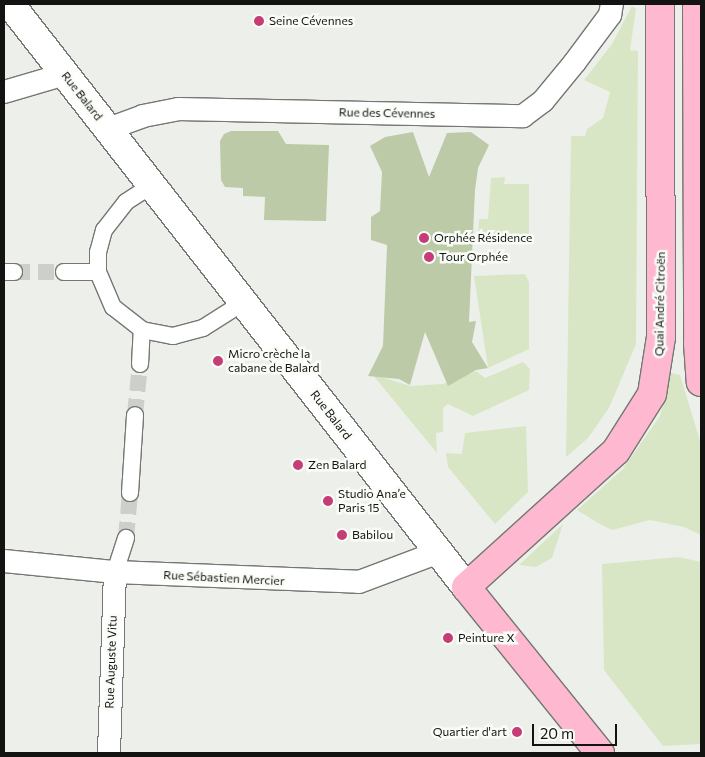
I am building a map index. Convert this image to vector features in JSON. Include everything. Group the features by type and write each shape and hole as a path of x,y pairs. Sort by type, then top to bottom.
{"main road":[{"name":"Quai André Citroën","path":"466,587 616,451 652,394 661,337 660,4"},
{"path":"697,4 698,343 701,382"},
{"name":"Rue Balard","path":"466,587 600,753"}],"street":[{"name":"Rue Balard","path":"10,4 466,587"},
{"name":"Rue des Cévennes","path":"108,129 143,116 178,109 523,116 543,101 575,62 610,15 612,4"},
{"path":"4,92 65,74"},
{"path":"152,185 126,202 104,230 98,252 98,272 113,307 142,330 173,336 203,328 244,302"},
{"path":"64,272 98,272"},
{"path":"140,364 142,330"},
{"path":"130,493 136,415"},
{"path":"115,572 126,538"},
{"name":"Rue Sébastien Mercier","path":"4,561 115,572 359,582 439,552"},
{"name":"Rue Auguste Vitu","path":"108,753 115,572"}],"green space":[{"path":"632,6 636,9 630,50 638,51 636,344 609,408 588,438 566,457 571,136 585,136 587,129 603,118 610,92 584,80 612,44"},
{"path":"505,177 504,184 529,184 529,237 521,241 478,241 479,219 488,219 491,178"},
{"path":"525,274 529,282 529,349 488,368 474,276"},
{"path":"523,362 530,369 529,390 473,416 448,404 443,408 443,432 436,433 437,453 372,374 410,386 443,384 476,371 485,378"},
{"path":"671,373 680,375 701,444 701,535 684,527 650,520 612,530 577,510 623,469 660,416"},
{"path":"526,426 528,492 495,524 448,467 446,453 462,454 465,433"},
{"path":"563,524 552,558 536,567 519,565"},
{"path":"678,557 701,562 701,744 663,746 604,670 602,564"}],"building":[{"path":"231,131 278,131 286,144 329,145 326,221 264,220 265,197 243,196 243,188 225,187 221,180 220,141 224,134"},
{"name":"Tour Orphée","path":"413,132 429,177 447,133 471,132 489,145 478,168 475,190 469,322 476,321 472,342 488,368 476,370 448,386 425,332 410,385 399,379 368,376 383,346 387,245 371,240 371,217 380,211 382,172 370,146 385,137"}],"tunnel":[{"path":"14,272 64,272"},
{"path":"135,415 140,364"},
{"path":"126,538 130,493"}],"place":[{"name":"Seine Cévennes","path":"259,21"},
{"name":"Orphée Résidence","path":"424,238"},
{"name":"Tour Orphée","path":"429,257"},
{"name":"Micro crèche la cabane de Balard","path":"218,361"},
{"name":"Zen Balard","path":"298,465"},
{"name":"Studio Ana’e Paris 15","path":"328,501"},
{"name":"Babilou","path":"342,535"},
{"name":"Peinture X","path":"448,638"},
{"name":"Quartier d'art","path":"517,732"}]}
